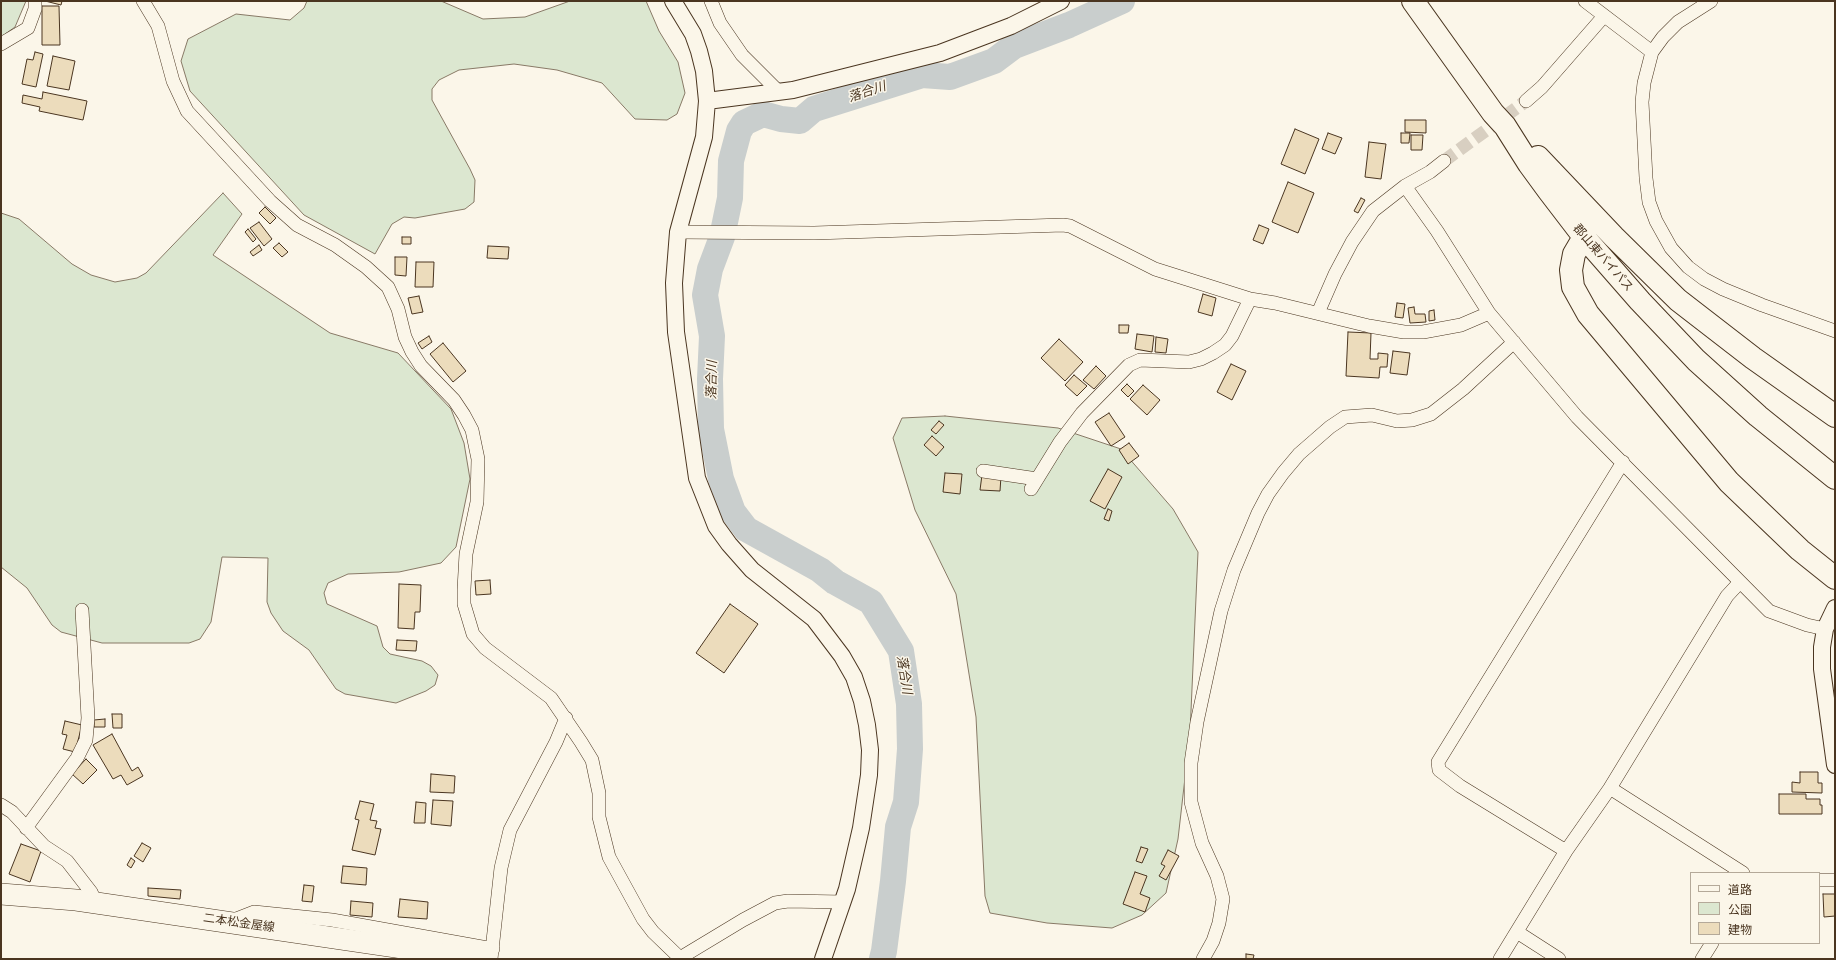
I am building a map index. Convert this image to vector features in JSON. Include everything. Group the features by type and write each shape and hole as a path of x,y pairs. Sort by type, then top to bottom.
{"highway":[{"name":"郡山東バイパス","path":"1412,1 1499,120 1528,164 1584,237 1640,301 1696,360 1758,416 1835,478"},
{"path":"1499,120 1542,160 1608,232 1678,300 1753,358 1835,416"},
{"path":"1584,237 1574,254 1571,270 1573,287 1588,314 1729,482 1800,550 1835,578"}],"main road":[{"name":"二本松金屋線","path":"1,894 56,897 229,922 487,956"}],"street":[{"path":"1,44 28,28 35,1"},
{"path":"143,1 158,26 173,81 187,111 270,200 292,220 335,245 366,267 388,287 398,309 405,337 412,352 421,366 454,400 464,415 472,430 478,458 479,481 477,502 466,554 464,604 467,618 473,634 485,648 551,698 566,718 592,760 599,793 599,817 609,858 643,919 653,932 680,959 743,920 775,903 788,901 843,902"},
{"path":"711,1 720,23 742,55 779,92"},
{"path":"707,101 779,92 830,82 868,70 940,53 1011,26 1061,1"},
{"path":"1585,1 1652,52"},
{"path":"1711,1 1678,22 1663,37 1652,52 1644,83 1642,102 1646,178 1651,209 1656,222 1671,248 1688,267 1723,289 1835,331"},
{"path":"678,3 693,34 699,51 704,71 707,101 704,137 678,232 674,283 676,332 694,460 703,498 716,526 729,544 752,570 808,614 828,636 854,677 862,701 870,750 869,775 861,828 843,902 823,959"},
{"path":"1526,101 1542,87 1604,16"},
{"path":"1318,313 1335,274 1356,236 1372,212 1405,186 1444,162"},
{"path":"1405,186 1437,231 1489,313 1578,417 1769,611 1807,625 1825,628"},
{"path":"678,232 814,233 1063,225 1070,226 1155,269 1250,299 1318,313 1369,326 1404,332 1423,332 1461,325 1489,313"},
{"path":"983,471 1034,484 1060,442 1082,413 1129,365 1140,360 1190,362 1201,359 1213,353 1225,344 1232,336 1250,299"},
{"path":"1204,959 1219,923 1223,899 1218,876 1202,843 1193,808 1191,763 1197,722 1221,611 1234,570 1258,513 1268,494 1283,473 1299,454 1330,427 1345,417 1372,416 1397,421 1412,420 1431,414 1463,389 1514,342"},
{"path":"1566,851 1460,786 1439,770 1438,762 1622,462"},
{"path":"1500,959 1566,851 1610,788 1727,596 1740,582"},
{"path":"1835,608 1825,628 1822,647 1822,669 1833,739 1835,765"},
{"path":"26,828 77,758 86,740 88,718 82,610"},
{"path":"487,956 501,868 510,830 556,742 566,718"},
{"path":"1610,788 1741,872"},
{"path":"1,805 12,812 44,846 67,861 91,892 96,903"},
{"path":"1820,880 1835,880"},
{"path":"1517,932 1559,959"},
{"path":"1702,959 1711,944"}],"green space":[{"path":"1,1 26,1 15,27 1,37"},
{"path":"307,1 441,1 483,19 525,17 570,1 646,1 659,31 678,62 685,93 677,114 667,120 635,119 602,83 557,70 514,64 459,70 439,80 432,89 432,100 475,180 474,202 465,209 415,218 404,217 392,224 375,254 304,215 190,91 181,61 188,39 236,14 290,20 304,8"},
{"path":"223,193 242,214 213,255 330,333 398,353 451,409 464,443 470,479 456,547 441,563 399,572 348,574 328,583 324,593 327,604 377,626 383,647 390,654 422,661 431,666 438,675 435,685 426,691 396,703 345,694 336,689 309,650 283,631 271,613 267,602 268,558 222,557 211,622 200,639 189,643 102,643 61,632 52,625 27,588 1,567 1,213 19,219 72,264 91,275 115,282 137,278 146,273"},
{"path":"945,416 1058,428 1121,449 1173,509 1198,552 1190,734 1178,839 1166,893 1142,915 1112,928 1047,923 990,913 985,896 976,717 956,594 915,510 893,438 902,418"}],"building":[{"path":"45,1 62,1 61,5"},
{"path":"42,6 59,6 60,45 42,45"},
{"path":"35,52 43,54 36,87 22,84 27,59 33,60"},
{"path":"53,56 75,61 69,90 47,86"},
{"path":"43,92 87,101 83,120 39,111 40,107 22,103 23,95 42,99"},
{"path":"1405,120 1426,120 1426,133 1405,132"},
{"path":"1295,129 1319,139 1305,174 1281,164"},
{"path":"1328,133 1342,138 1335,154 1322,149"},
{"path":"1401,133 1410,133 1409,143 1401,143"},
{"path":"1411,135 1423,135 1422,150 1411,150"},
{"path":"1369,142 1386,144 1381,179 1365,177"},
{"path":"1288,182 1314,193 1298,233 1272,222"},
{"path":"1361,198 1365,200 1358,213 1354,211"},
{"path":"265,207 276,218 270,224 259,213"},
{"path":"259,222 272,239 264,246 250,228"},
{"path":"1259,225 1269,229 1263,244 1253,240"},
{"path":"248,229 256,239 253,242 245,232"},
{"path":"402,237 411,237 411,244 402,244"},
{"path":"279,243 288,252 282,257 273,248"},
{"path":"259,245 262,250 253,256 250,252"},
{"path":"488,246 509,247 508,259 487,258"},
{"path":"395,257 407,257 406,276 395,275"},
{"path":"416,262 434,262 433,287 415,287"},
{"path":"1203,294 1216,298 1212,316 1198,312"},
{"path":"419,296 423,312 412,314 408,298"},
{"path":"1397,303 1405,304 1403,318 1395,317"},
{"path":"1414,307 1415,314 1425,314 1426,322 1410,323 1408,308"},
{"path":"1434,310 1435,320 1429,321 1429,311"},
{"path":"1119,325 1129,325 1128,333 1119,333"},
{"path":"1348,332 1371,333 1370,359 1378,359 1378,353 1388,354 1387,367 1380,367 1379,378 1346,376"},
{"path":"1137,334 1154,336 1152,352 1135,349"},
{"path":"429,336 432,342 422,349 418,343"},
{"path":"1156,337 1168,339 1166,353 1155,352"},
{"path":"1059,339 1083,362 1065,381 1041,358"},
{"path":"443,343 466,371 453,382 430,354"},
{"path":"1393,351 1410,353 1407,375 1390,373"},
{"path":"1231,364 1246,371 1232,400 1217,392"},
{"path":"1096,366 1106,376 1094,389 1083,380"},
{"path":"1074,375 1087,386 1077,396 1065,385"},
{"path":"1127,384 1134,391 1128,397 1121,390"},
{"path":"1143,385 1160,400 1147,415 1130,399"},
{"path":"1109,413 1125,437 1111,446 1095,422"},
{"path":"939,421 944,425 936,434 931,430"},
{"path":"932,436 944,447 936,456 924,445"},
{"path":"1129,443 1139,456 1128,464 1119,450"},
{"path":"1108,469 1122,477 1105,509 1090,501"},
{"path":"945,473 962,474 960,494 943,492"},
{"path":"982,475 1001,476 1000,491 980,490"},
{"path":"1108,509 1112,511 1109,521 1104,519"},
{"path":"490,580 491,594 476,595 475,581"},
{"path":"399,584 421,585 420,612 415,612 414,629 398,628"},
{"path":"730,604 758,624 724,673 696,653"},
{"path":"397,640 417,641 416,651 396,650"},
{"path":"112,714 122,714 122,728 113,728"},
{"path":"105,719 105,727 94,727 94,720"},
{"path":"65,721 82,725 75,752 63,749 67,735 62,734"},
{"path":"112,734 132,771 138,767 143,776 127,785 121,775 113,779 93,745"},
{"path":"86,759 97,770 83,784 72,774"},
{"path":"1800,772 1818,772 1818,783 1822,783 1822,793 1792,792 1792,782 1800,783"},
{"path":"431,774 455,776 454,793 430,792"},
{"path":"1779,794 1806,794 1806,799 1820,799 1822,814 1779,814"},
{"path":"433,800 453,801 451,826 431,824"},
{"path":"360,801 374,804 370,820 377,821 375,828 381,829 375,855 352,850 359,820 355,819"},
{"path":"416,802 426,803 425,823 414,823"},
{"path":"142,843 151,848 143,862 134,856"},
{"path":"21,844 41,851 30,882 9,874"},
{"path":"1141,847 1148,849 1142,863 1136,861"},
{"path":"1168,850 1179,856 1166,880 1159,876 1165,866 1161,864"},
{"path":"131,858 135,861 131,868 127,865"},
{"path":"343,866 367,868 366,885 341,883"},
{"path":"1135,872 1147,876 1140,894 1150,898 1145,912 1123,904"},
{"path":"304,885 314,886 312,902 302,901"},
{"path":"148,888 181,890 180,899 148,896"},
{"path":"1823,894 1835,894 1835,916 1824,917"},
{"path":"400,899 428,902 427,919 398,917"},
{"path":"351,901 373,903 372,917 350,915"},
{"path":"1246,954 1254,955 1253,959 1246,959"}],"waterway":[{"name":"落合川","path":"882,959 893,881 898,827 906,802 910,749 909,704 901,651 871,602 835,582 820,570 746,529 733,512 721,479 711,429 710,379 712,336 705,295 710,269 722,237 730,198 731,161 739,131 744,123 763,114 781,119 800,121 814,109 922,75 950,77 994,61 1014,46 1069,25 1122,1"}],"tunnel":[{"path":"1444,161 1526,101"}]}
